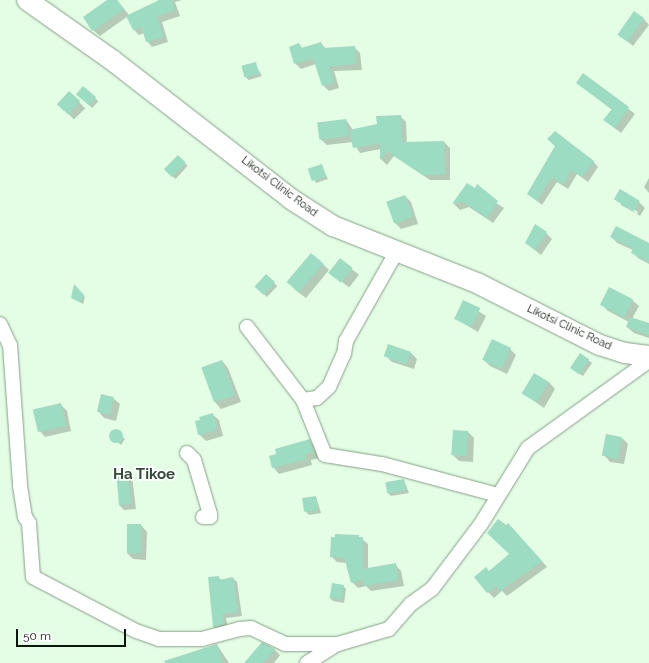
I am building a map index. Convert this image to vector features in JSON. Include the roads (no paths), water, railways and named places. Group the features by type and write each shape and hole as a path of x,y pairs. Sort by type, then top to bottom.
{"street":[{"name":"Likotsi Clinic Road","path":"27,0 112,60 291,199 333,226 478,283 600,345 645,356"},
{"path":"303,400 317,398 329,387 344,354 346,341 397,251"},
{"path":"0,324 10,345 20,486 25,517 29,523 33,577 136,631 159,639 202,639 239,629 251,628 285,644 338,644 390,630 411,604 432,589 481,524 528,448 644,365 645,356"},
{"path":"247,327 303,400 325,455 382,464 498,495"},
{"path":"187,453 194,460 210,514 210,517 203,517"},
{"path":"307,663 338,644"}],"district":[{"name":"Ha Tikoe","path":"144,475"}]}
